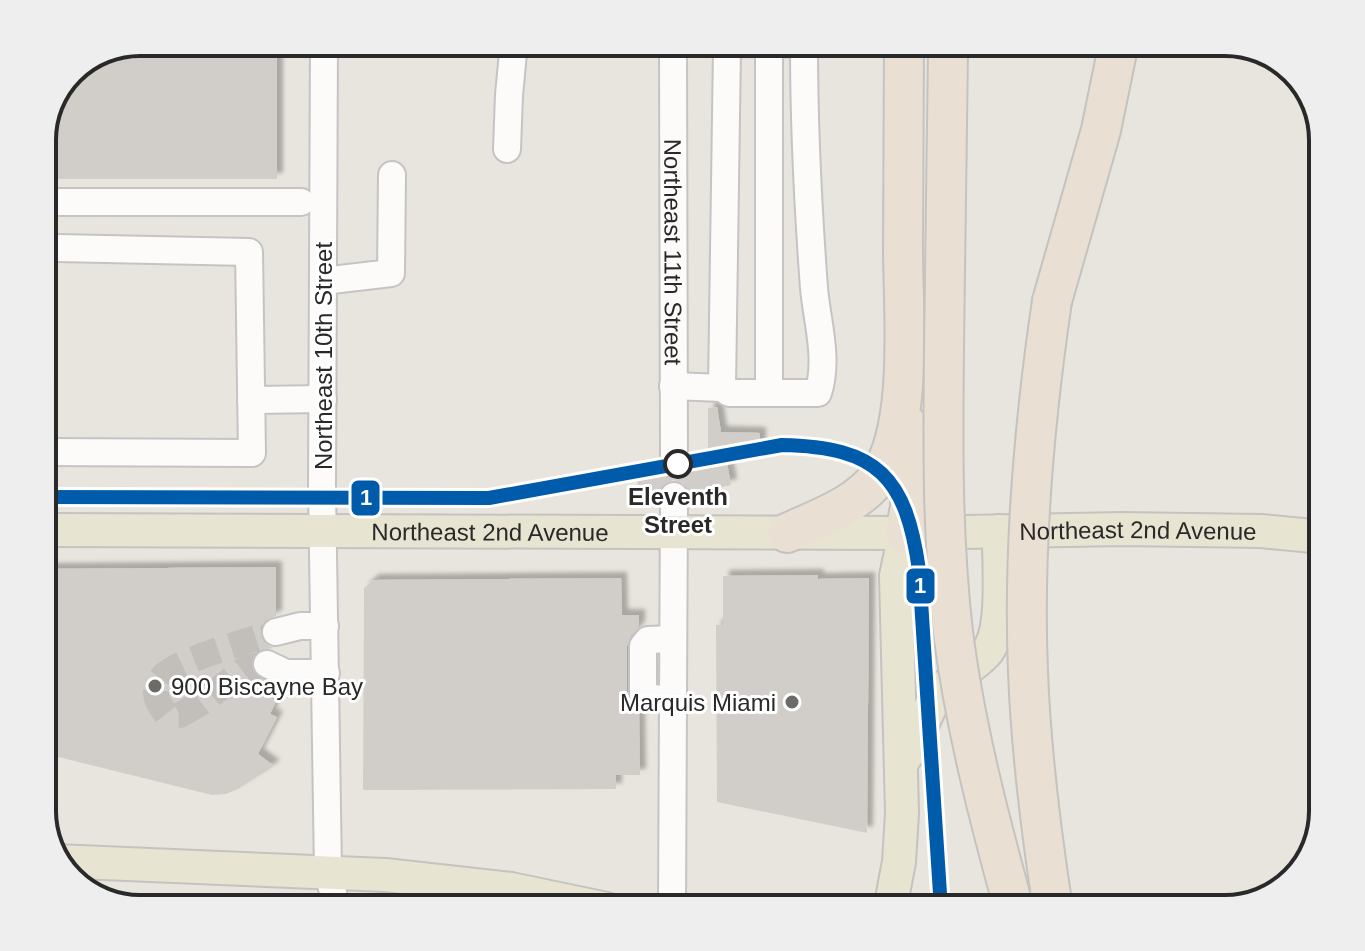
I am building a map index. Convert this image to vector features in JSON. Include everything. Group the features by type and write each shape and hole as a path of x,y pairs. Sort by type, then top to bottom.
{"highway":[{"path":"948,56 943,475 945,546 955,644 969,727 984,799 1010,895"},
{"path":"1051,895 1034,762 1027,671 1036,433 1052,301 1101,130 1116,56"},
{"path":"787,533 847,505 865,492 878,477 894,448 903,377 904,59"},
{"path":"903,377 910,414 910,507 905,533"}],"main road":[{"name":"Northeast 2nd Avenue","path":"56,530 674,533 1255,531 1309,536"},
{"path":"903,761 914,746 926,714 940,692 985,654 993,641 997,619 999,531"},
{"path":"892,895 901,845 903,761 896,576 905,533"},
{"path":"73,862 328,872 511,889 540,895"}],"street":[{"name":"Northeast 10th Street","path":"324,56 325,626 328,872 334,895"},
{"path":"507,149 513,56"},
{"name":"Northeast 11th Street","path":"673,56 674,463"},
{"path":"722,388 727,56"},
{"path":"769,56 769,393"},
{"path":"673,386 722,388 729,393 818,393 822,381 822,358 814,291 805,152 804,56"},
{"path":"323,281 391,273 392,175"},
{"path":"56,202 301,202"},
{"path":"56,452 252,453 249,252 57,248"},
{"path":"251,400 323,399"},
{"path":"672,895 674,496"},
{"path":"276,632 300,626 325,626"},
{"path":"267,664 286,673 326,673"}],"building":[{"path":"140,56 277,56 277,179 56,179 59,118 73,89 93,70 108,62"},
{"path":"717,407 721,432 760,433 760,452 725,452 731,485 689,493 683,483 673,480 661,487 658,499 641,502 635,470 659,466 667,477 675,479 688,470 690,460 708,457 708,408"},
{"name":"900 Biscayne Bay","path":"276,567 276,616 266,620 260,628 264,642 273,648 257,651 251,665 254,674 270,683 266,693 276,701 270,714 277,717 258,754 274,766 238,789 212,795 56,756 56,569"},
{"name":"Marquis Miami","path":"818,575 818,579 869,578 867,833 717,802 716,625 723,625 723,576"},
{"path":"621,578 622,615 639,615 639,627 627,646 627,697 629,705 639,712 640,775 616,775 616,789 363,790 364,588 373,580"}],"tunnel":[{"path":"267,664 246,668 201,703 180,715 167,715 158,701 156,691 159,681 171,670 216,651 276,632"}],"transit line":[{"name":"1","path":"56,497 489,498 782,445 842,452 864,461 882,473 895,490 906,512 919,570 940,895"}],"place":[{"name":"Eleventh Street","path":"678,464"},
{"name":"900 Biscayne Bay","path":"155,686"},
{"name":"Marquis Miami","path":"792,702"}]}
